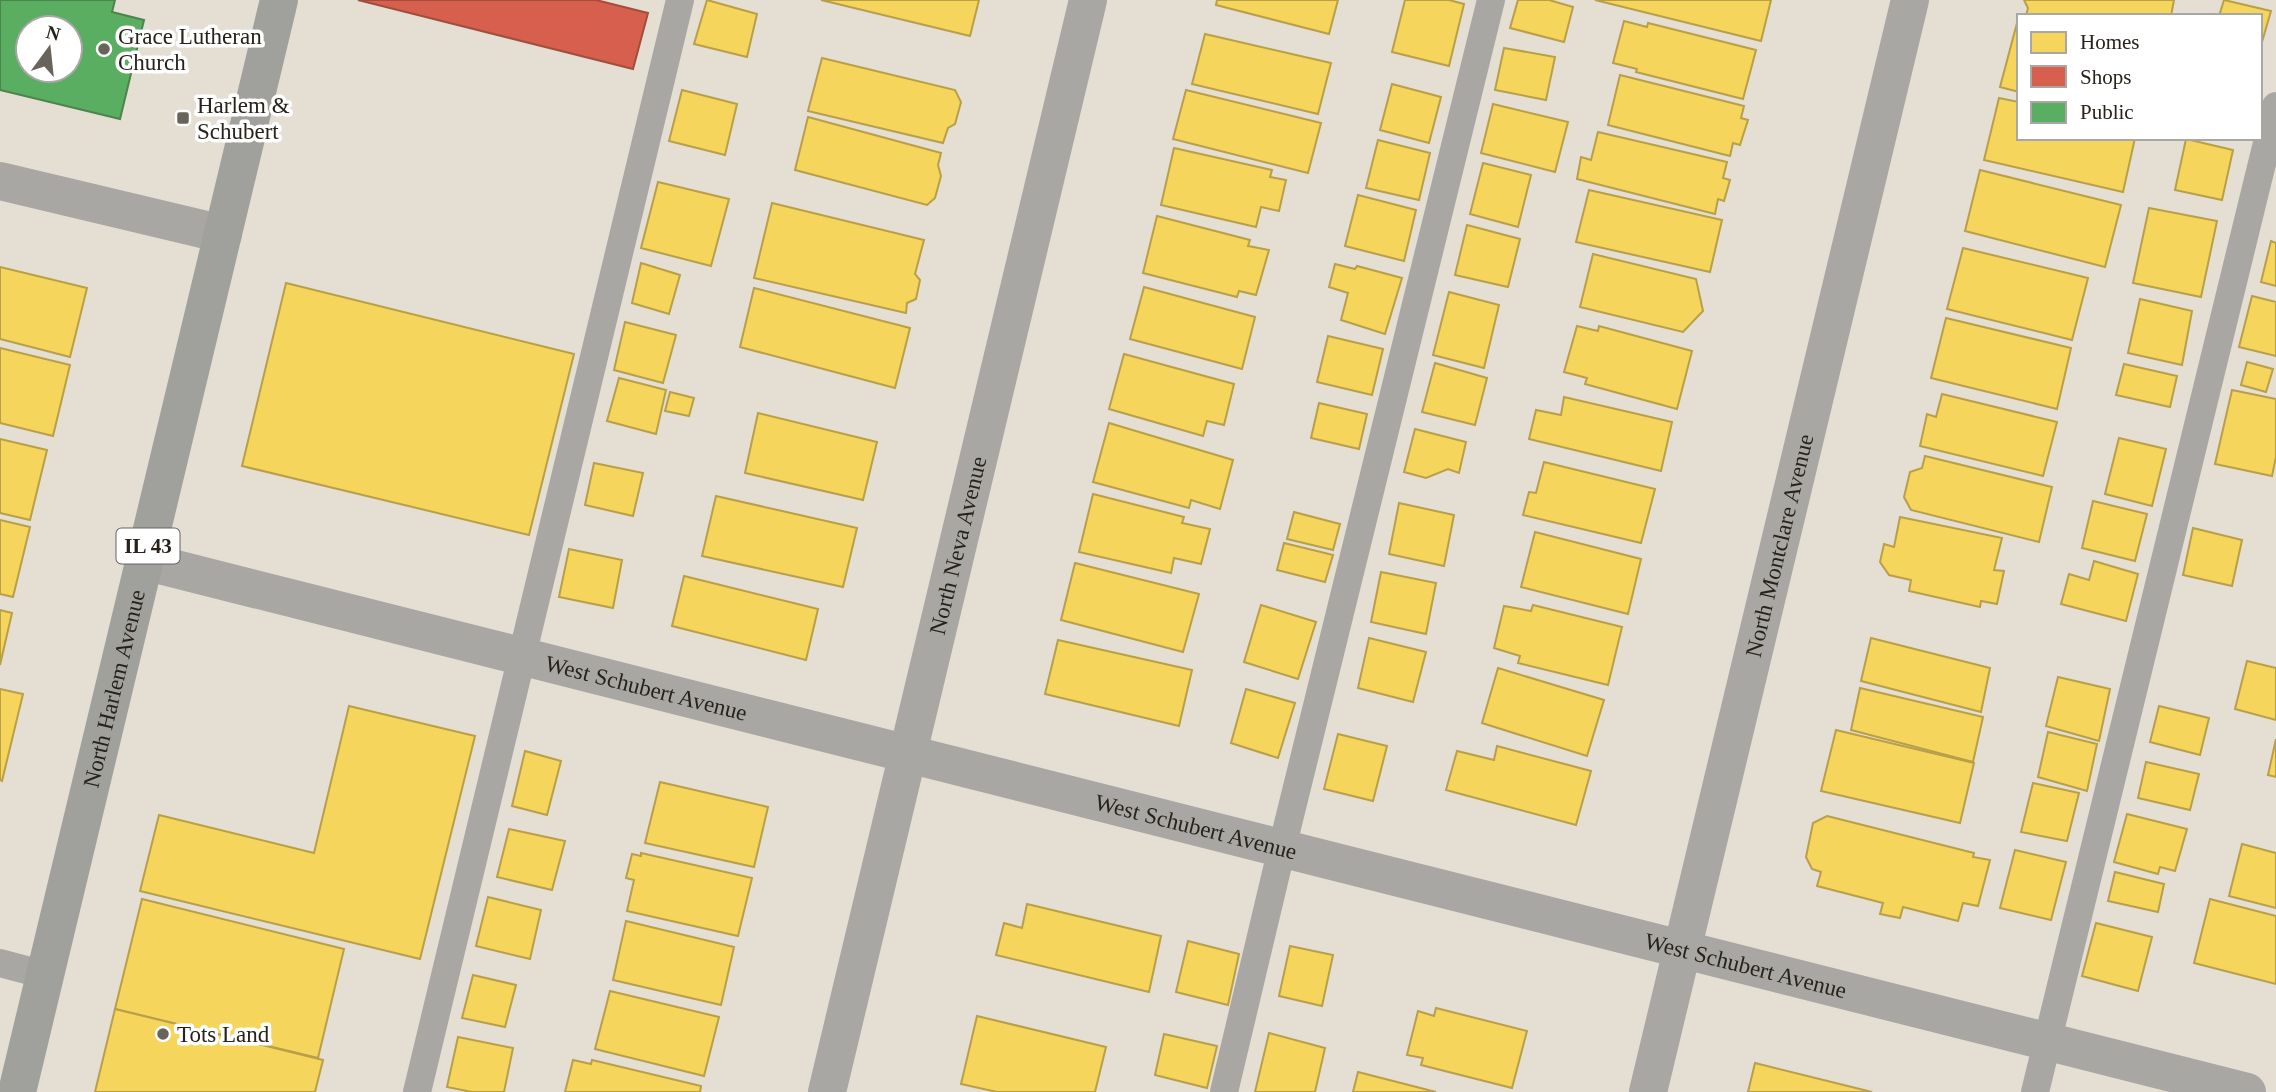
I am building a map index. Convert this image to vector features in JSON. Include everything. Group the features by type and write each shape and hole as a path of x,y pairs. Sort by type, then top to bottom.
{"main road":[{"name":"North Harlem Avenue","path":"16,1092 279,0"}],"street":[{"name":"North Neva Avenue","path":"827,1092 1088,0"},
{"name":"North Montclare Avenue","path":"1648,1092 1910,0"},
{"path":"0,181 223,234"},
{"name":"West Schubert Avenue","path":"144,561 2247,1092"}],"lane":[{"path":"417,1092 680,0"},
{"path":"1224,1092 1491,0"},
{"path":"2035,1092 2276,106"},
{"path":"0,963 45,975"}],"building: Homes":[{"path":"707,0 757,14 747,57 694,44"},
{"path":"821,0 979,0 970,36"},
{"path":"1217,0 1338,0 1329,34 1216,5"},
{"path":"1405,0 1449,0 1464,4 1449,66 1392,52"},
{"path":"1518,0 1549,0 1573,7 1564,42 1510,28"},
{"path":"1595,0 1771,0 1761,41"},
{"path":"2024,0 2174,0 2171,14 2026,14 2028,8"},
{"path":"2224,0 2271,11 2262,42 2262,14 2220,14"},
{"path":"1624,21 1647,27 1648,23 1756,50 1743,99 1636,72 1637,69 1613,63"},
{"path":"2017,23 2017,91 2000,87"},
{"path":"1205,34 1331,63 1318,114 1192,84"},
{"path":"1504,48 1555,57 1546,100 1495,90"},
{"path":"822,58 955,90 961,102 955,124 948,128 943,143 808,111"},
{"path":"1620,75 1744,106 1741,118 1748,120 1740,145 1733,143 1730,156 1608,125"},
{"path":"1392,84 1441,97 1429,143 1380,130"},
{"path":"682,90 737,104 725,155 669,141"},
{"path":"1186,90 1321,123 1308,173 1173,139"},
{"path":"1999,98 2017,102 2017,140 2135,140 2123,192 1984,160"},
{"path":"1493,104 1568,122 1555,172 1481,153"},
{"path":"808,117 941,153 938,165 941,176 935,198 927,205 795,170"},
{"path":"1598,132 1727,162 1723,178 1730,180 1724,201 1718,199 1715,214 1577,179 1581,157 1591,160"},
{"path":"1378,140 1430,153 1419,200 1366,188"},
{"path":"2186,140 2233,150 2222,200 2175,190"},
{"path":"1174,148 1272,170 1270,177 1286,180 1279,211 1261,207 1256,227 1161,205"},
{"path":"1483,163 1531,175 1518,227 1470,214"},
{"path":"1980,170 2121,205 2105,267 1965,231"},
{"path":"658,182 729,199 711,266 641,248"},
{"path":"1589,190 1722,220 1710,272 1576,242"},
{"path":"1358,195 1416,210 1404,261 1345,246"},
{"path":"772,203 924,240 915,274 920,280 916,299 907,303 906,313 754,278"},
{"path":"2149,208 2217,221 2201,297 2133,283"},
{"path":"1157,216 1250,240 1248,246 1269,250 1256,295 1239,291 1237,297 1143,273"},
{"path":"1467,225 1520,239 1508,287 1455,275"},
{"path":"2271,241 2276,243 2276,286 2261,282"},
{"path":"1963,248 2088,278 2072,340 1947,309"},
{"path":"1593,254 1696,279 1703,311 1683,332 1580,307"},
{"path":"641,263 680,275 669,314 632,303"},
{"path":"1335,264 1355,269 1357,266 1402,278 1385,334 1341,320 1348,293 1329,287"},
{"path":"0,267 87,288 70,357 0,339"},
{"path":"286,283 574,354 529,535 242,466"},
{"path":"1144,287 1255,317 1242,369 1130,339"},
{"path":"754,288 910,328 895,388 740,347"},
{"path":"1449,292 1499,305 1484,368 1433,355"},
{"path":"2252,296 2276,302 2276,356 2239,347"},
{"path":"2140,299 2192,311 2182,365 2128,353"},
{"path":"1946,318 2071,348 2057,409 1931,378"},
{"path":"625,322 676,335 663,383 614,370"},
{"path":"1577,326 1598,331 1599,326 1692,351 1677,409 1585,384 1587,378 1564,372"},
{"path":"1328,336 1383,349 1372,395 1317,382"},
{"path":"0,348 70,365 53,436 0,423"},
{"path":"1124,354 1234,384 1224,425 1207,421 1203,436 1109,409"},
{"path":"2247,362 2273,369 2266,392 2241,385"},
{"path":"1435,363 1487,378 1475,425 1422,412"},
{"path":"2124,364 2177,376 2170,407 2116,395"},
{"path":"619,378 666,390 656,434 607,421"},
{"path":"2232,390 2276,399 2276,457 2272,476 2215,464"},
{"path":"670,392 694,398 689,416 665,411"},
{"path":"1942,394 2057,422 2043,476 1920,446 1927,414 1936,417"},
{"path":"1564,397 1672,422 1661,471 1529,439 1536,410 1561,415"},
{"path":"1319,403 1367,414 1359,449 1311,438"},
{"path":"758,413 877,442 863,500 745,473"},
{"path":"1109,423 1233,460 1220,509 1191,500 1189,508 1093,482"},
{"path":"1415,429 1466,442 1459,473 1448,469 1426,478 1404,472"},
{"path":"2119,438 2166,449 2152,506 2105,494"},
{"path":"0,439 47,450 30,520 0,513"},
{"path":"1925,456 2052,487 2039,542 1911,510 1904,497 1910,472 1922,468"},
{"path":"1544,462 1655,489 1641,543 1523,515 1529,492 1536,493"},
{"path":"594,463 643,473 633,516 585,505"},
{"path":"1093,494 1184,517 1182,523 1210,529 1201,564 1174,558 1171,573 1079,552"},
{"path":"716,496 857,528 843,587 702,556"},
{"path":"2093,501 2147,514 2135,561 2082,548"},
{"path":"1399,503 1454,515 1444,566 1389,554"},
{"path":"1294,512 1340,524 1333,550 1287,539"},
{"path":"1900,517 2002,538 1994,570 2004,571 1997,604 1981,601 1980,607 1909,591 1911,580 1889,575 1880,562 1884,544 1894,547"},
{"path":"0,520 30,527 13,597 0,594"},
{"path":"2193,528 2242,540 2232,586 2183,575"},
{"path":"1535,532 1641,559 1628,614 1521,587"},
{"path":"1284,543 1333,555 1325,582 1277,570"},
{"path":"569,549 622,560 613,608 559,597"},
{"path":"2094,561 2138,574 2126,621 2061,604 2069,574 2089,580"},
{"path":"1075,563 1199,594 1183,652 1061,620"},
{"path":"1381,572 1436,583 1426,634 1371,622"},
{"path":"684,576 818,609 806,660 672,626"},
{"path":"1261,605 1316,622 1298,679 1244,662"},
{"path":"1533,605 1622,627 1608,685 1518,663 1520,656 1494,648 1504,606 1531,611"},
{"path":"0,610 12,613 0,665"},
{"path":"1369,638 1426,652 1413,702 1358,688"},
{"path":"1871,638 1990,668 1981,712 1861,681"},
{"path":"1058,640 1192,670 1179,726 1045,694"},
{"path":"2247,661 2276,668 2276,720 2235,709"},
{"path":"1498,668 1604,700 1587,756 1482,723"},
{"path":"2058,677 2110,689 2099,741 2046,726"},
{"path":"1860,688 1983,717 1973,762 1851,730"},
{"path":"0,689 23,694 2,781 0,780"},
{"path":"1246,689 1295,703 1278,758 1231,743"},
{"path":"349,706 475,736 420,959 140,891 159,815 314,853"},
{"path":"2159,706 2209,718 2200,755 2150,742"},
{"path":"1836,730 1974,763 1960,823 1821,791"},
{"path":"2048,732 2097,744 2087,791 2038,777"},
{"path":"1338,734 1387,746 1373,801 1324,789"},
{"path":"2276,739 2276,777 2268,775"},
{"path":"1497,746 1591,771 1576,825 1446,790 1457,751 1494,760"},
{"path":"525,751 561,761 547,815 512,806"},
{"path":"2146,762 2199,774 2190,810 2138,798"},
{"path":"660,782 768,807 754,867 645,843"},
{"path":"2033,783 2079,793 2067,841 2021,832"},
{"path":"2127,814 2187,829 2175,871 2160,867 2158,874 2114,862"},
{"path":"1827,816 1974,853 1973,857 1990,860 1978,906 1963,903 1958,921 1903,907 1900,918 1880,914 1883,903 1817,886 1821,872 1812,869 1806,857 1813,823"},
{"path":"509,829 565,841 552,890 497,877"},
{"path":"2242,844 2276,853 2276,908 2229,896"},
{"path":"2015,850 2066,862 2051,920 2000,908"},
{"path":"641,853 752,878 738,936 627,911 634,880 626,878 632,854 641,856"},
{"path":"2115,872 2164,884 2158,912 2108,901"},
{"path":"488,897 541,910 530,959 476,946"},
{"path":"142,899 344,949 318,1058 115,1009"},
{"path":"2210,899 2276,916 2276,984 2194,963"},
{"path":"1027,904 1161,936 1149,992 996,955 1004,923 1022,928"},
{"path":"626,921 734,947 721,1005 613,980"},
{"path":"2096,923 2152,937 2138,991 2082,976"},
{"path":"1188,941 1239,954 1228,1005 1176,992"},
{"path":"1290,946 1333,955 1322,1006 1279,996"},
{"path":"473,975 516,985 505,1027 462,1018"},
{"path":"610,991 719,1017 704,1076 595,1049"},
{"path":"1436,1008 1527,1031 1512,1088 1421,1065 1423,1058 1407,1055 1418,1011 1434,1016"},
{"name":"Tots Land","path":"115,1009 323,1060 315,1092 95,1092"},
{"path":"977,1016 1106,1047 1095,1092 997,1092 961,1084"},
{"path":"1269,1033 1325,1048 1315,1092 1255,1092"},
{"path":"1164,1034 1217,1046 1207,1088 1155,1075"},
{"path":"458,1037 513,1048 504,1092 472,1092 447,1087"},
{"path":"573,1060 591,1064 592,1060 701,1086 700,1092 565,1092"},
{"path":"1755,1063 1872,1092 1748,1092"},
{"path":"1358,1072 1436,1092 1353,1092"}],"building: Shops":[{"path":"358,0 596,0 648,13 633,69"}],"building: Public":[{"name":"Grace Lutheran Church","path":"0,0 115,0 112,12 144,20 120,119 0,90"}],"place":[{"name":"Grace Lutheran Church","path":"104,49"},
{"name":"Harlem & Schubert","path":"183,118"},
{"name":"Tots Land","path":"163,1034"}]}
